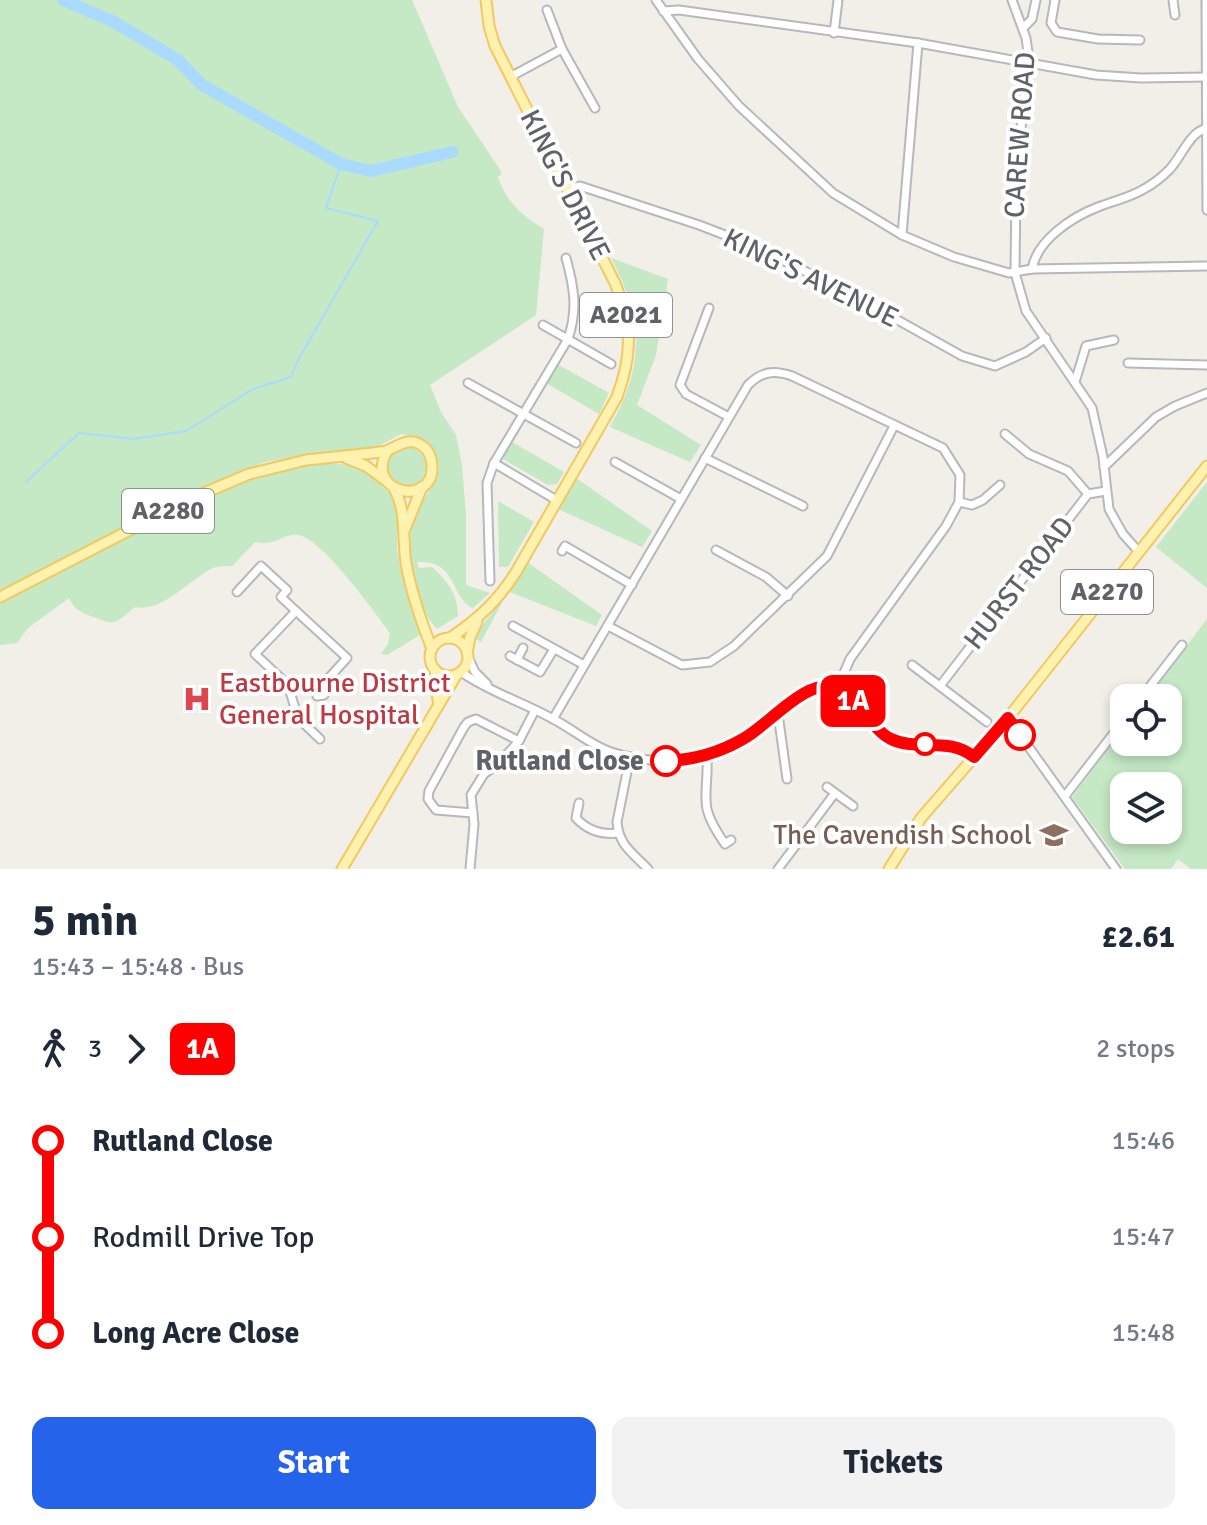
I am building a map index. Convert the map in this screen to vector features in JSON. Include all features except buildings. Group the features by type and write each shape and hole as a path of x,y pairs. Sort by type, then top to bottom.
{"main road":[{"name":"KING'S DRIVE","path":"448,638 479,618 506,588 617,397 627,367 630,343 628,320 615,283 510,77 489,26 486,0"},
{"name":"A2280","path":"0,597 188,500 249,474 291,463 387,451 394,445 411,441 426,449 433,465 404,533"},
{"name":"A2280","path":"387,451 382,466 401,501 409,580 432,649"},
{"path":"346,458 366,466 391,485 408,492 422,487"},
{"name":"A2270","path":"889,869 921,818 1008,718 1207,466"},
{"name":"KING'S DRIVE","path":"468,656 470,637 479,618"},
{"path":"342,869 468,656 463,644 425,626"},
{"path":"438,705 435,670 430,660 436,643 448,638"},
{"path":"435,670 448,676 459,673"}],"street":[{"path":"656,0 698,59 739,106 833,193 902,235 954,257 997,271 1015,273 1032,269 1207,266"},
{"path":"834,33 838,0"},
{"name":"CAREW ROAD","path":"1012,0 1027,45 1016,183 1015,273 1026,311 1092,408 1113,519 1139,552"},
{"path":"1023,28 1032,19 1036,0"},
{"path":"1055,0 1051,23 1057,32 1098,39 1140,40"},
{"path":"1173,0 1175,15"},
{"path":"1206,0 1207,210"},
{"path":"547,10 562,49 595,108"},
{"path":"663,11 679,10 918,43 1096,75 1141,78 1206,75"},
{"path":"902,235 918,43"},
{"path":"510,77 562,49"},
{"path":"1032,269 1033,259 1042,247 1069,223 1084,213 1126,198 1155,182 1178,159 1197,132 1206,134"},
{"name":"KING'S AVENUE","path":"567,189 580,186 756,247 853,295 962,356 995,366 1026,352 1046,338"},
{"path":"490,581 487,483 494,463 568,339 575,320 576,295 566,258"},
{"path":"709,308 680,385 686,394 729,417"},
{"path":"543,325 611,364"},
{"path":"1075,382 1086,346 1114,340"},
{"path":"1128,363 1207,365"},
{"path":"553,719 748,385 756,377 774,372 792,376 943,448 960,475 959,502 946,526 850,659 838,687"},
{"path":"468,383 576,443"},
{"path":"1104,467 1156,417 1207,393"},
{"path":"608,626 650,651 682,665 710,662 734,646 827,556 894,426"},
{"path":"1005,434 1029,454 1071,473 1088,494"},
{"path":"705,458 803,506"},
{"path":"615,462 681,499"},
{"path":"494,463 558,501"},
{"path":"959,502 972,505 1000,485"},
{"name":"HURST ROAD","path":"940,686 1088,494 1106,491"},
{"path":"562,551 565,546 632,585"},
{"path":"716,550 766,577 788,596"},
{"path":"237,592 261,566 287,590 281,597 347,658 317,691 317,696 324,695"},
{"path":"490,570 500,569"},
{"path":"296,611 255,654 288,685 298,718 320,739"},
{"path":"513,626 584,665"},
{"path":"1152,684 1182,645"},
{"path":"523,648 514,658 542,673 554,649"},
{"path":"468,656 475,672 492,688"},
{"path":"912,665 987,722"},
{"path":"459,673 553,719 593,744 630,757 662,761 707,755 747,738 810,690 838,687"},
{"path":"838,687 888,738 907,743 961,747 974,757"},
{"path":"470,869 471,795 478,781 519,741 535,710"},
{"path":"776,715 787,779"},
{"path":"1008,718 1116,869"},
{"path":"473,813 436,810 428,799 429,791 464,727 476,719 519,741"},
{"path":"1065,796 1110,738"},
{"path":"707,755 704,803 707,814 725,844 731,840"},
{"path":"630,757 617,822 618,833 625,848 648,869"},
{"path":"778,869 831,790 853,806"},
{"path":"579,803 576,818 585,828 608,834 618,833"}],"green space":[{"path":"0,0 412,0 458,107 501,171 498,177 505,193 522,213 544,229 536,315 430,385 441,412 456,435 462,465 466,585 490,593 473,608 465,602 440,567 417,562 419,568 432,567 447,583 456,601 458,616 437,629 420,603 411,573 412,525 439,468 435,454 424,439 401,434 375,448 265,462 236,473 0,590"},
{"path":"611,258 668,279 656,355 637,405 701,445 690,462 610,427 630,383 636,342 630,302"},
{"path":"557,364 609,393 599,414 546,383"},
{"path":"512,442 564,472 557,484 548,485 503,459"},
{"path":"406,447 420,453 426,467 420,481 406,487 392,481 386,467 392,453"},
{"path":"323,463 352,465 367,473 392,495 398,510 397,551 420,635 387,655 381,654 388,644 390,633 373,610 324,552 296,535 270,542 255,542 232,566 213,568 165,600 155,605 135,607 113,622 81,612 69,598 28,628 17,643 0,645 0,602 228,488 274,472"},
{"path":"576,478 652,531 642,547 558,509"},
{"path":"1207,482 1207,588 1156,547"},
{"path":"498,501 534,522 508,567 499,567"},
{"path":"527,562 602,615 596,626 510,592"},
{"path":"505,597 481,642 474,638 476,633"},
{"path":"1207,619 1207,869 1191,869 1178,859 1171,869 1125,869 1072,797 1110,747 1110,756 1182,756 1182,684 1158,684"}],"waterway":[{"path":"63,0 114,22 178,60 202,85 341,164 371,171 452,152"},
{"path":"26,482 79,433 133,439 186,431 253,389 291,377 378,221 326,208 341,164"}],"bus line":[{"name":"1A","path":"666,761 685,760 723,749 756,732 803,694 829,687 844,691 880,732 898,742 961,747 974,757 1008,718 1020,735"}],"place":[{"name":"Eastbourne District General Hospital","path":"197,699"},
{"name":"Rutland Close","path":"666,761"},
{"name":"The Cavendish School","path":"1054,835"}]}
